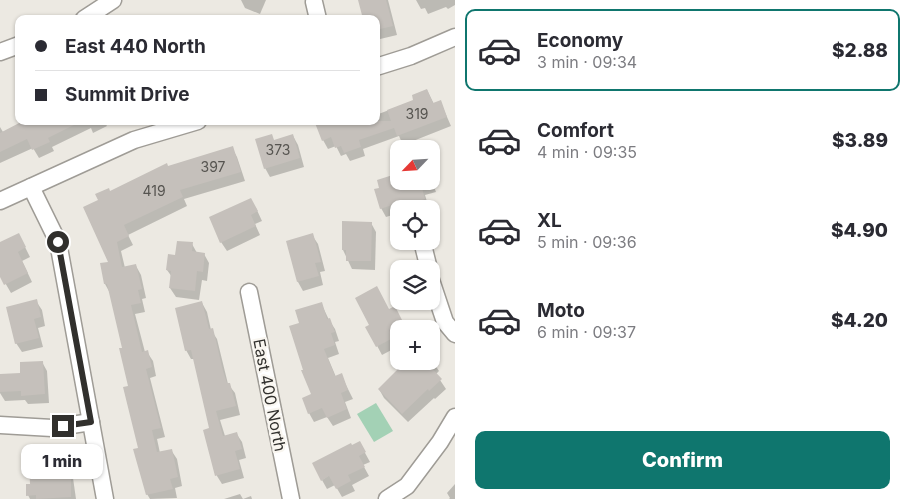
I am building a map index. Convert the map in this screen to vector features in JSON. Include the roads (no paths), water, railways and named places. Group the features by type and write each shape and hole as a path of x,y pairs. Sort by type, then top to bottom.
{"street":[{"path":"90,15 113,0"},
{"path":"314,2 317,15"},
{"path":"380,66 412,56 455,37"},
{"path":"0,52 15,46"},
{"path":"0,201 134,140 185,125"},
{"path":"31,187 58,242 105,499"},
{"name":"East 400 North","path":"249,292 291,499"},
{"path":"440,307 445,322 455,334"},
{"path":"387,499 407,486 440,442 455,417"},
{"path":"0,426 52,428 91,422"}]}
